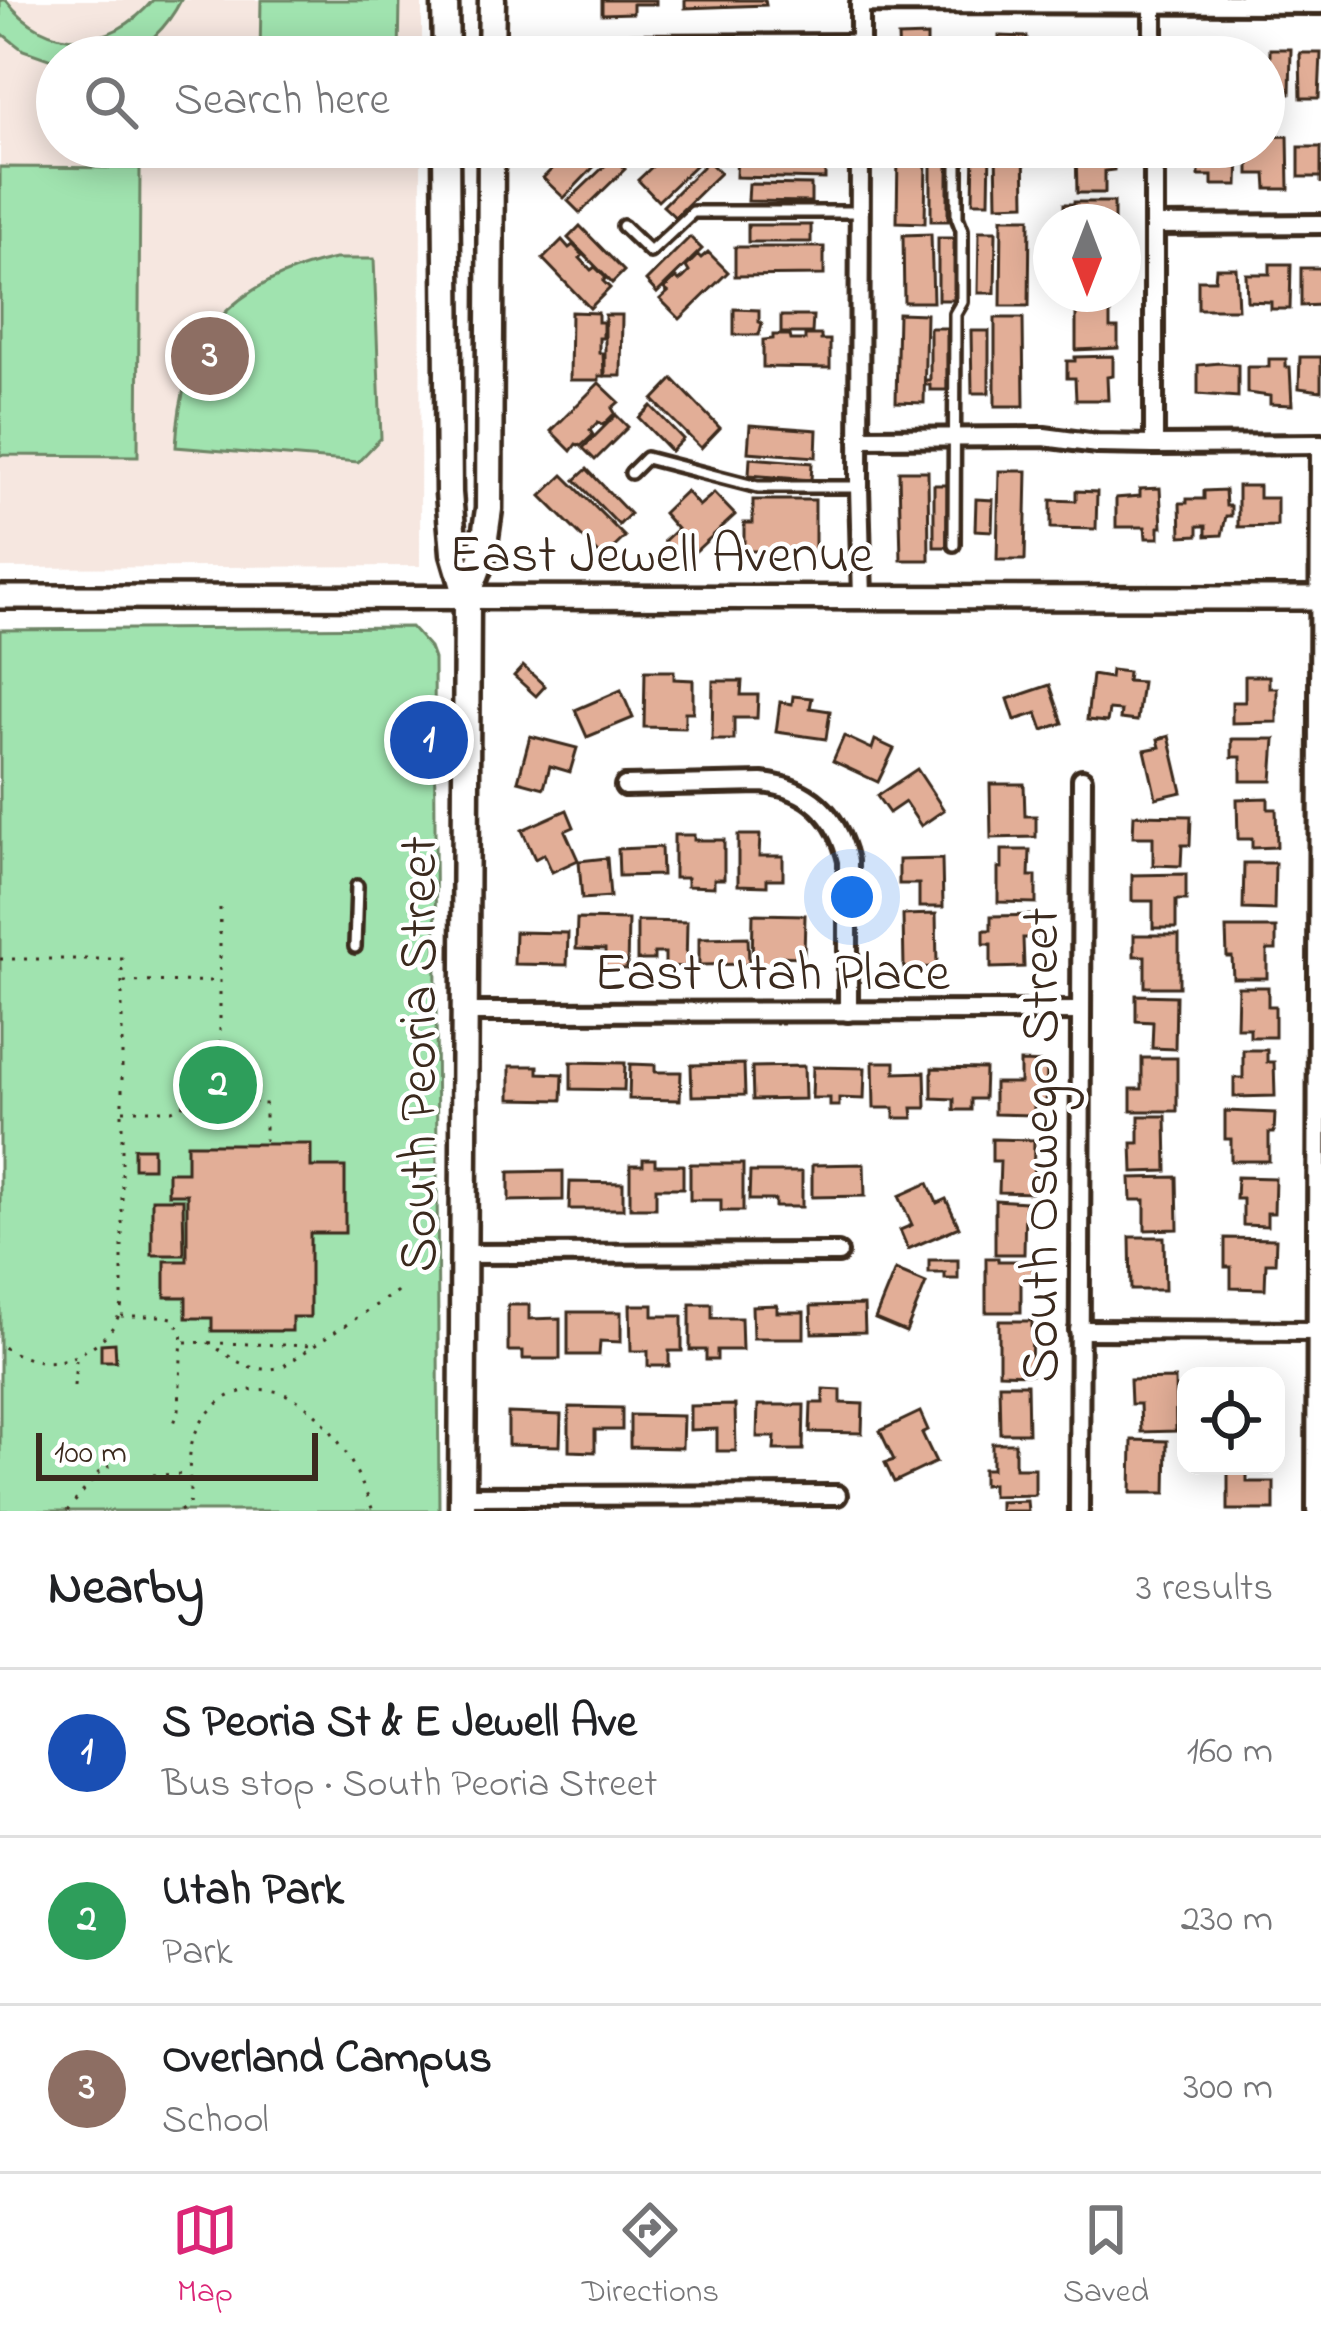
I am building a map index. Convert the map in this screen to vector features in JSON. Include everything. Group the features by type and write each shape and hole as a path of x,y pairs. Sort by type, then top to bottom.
{"main road":[{"path":"446,0 446,36"},
{"path":"491,36 492,0"},
{"name":"South Peoria Street","path":"446,168 450,508 454,553 467,597 462,1503"},
{"name":"South Peoria Street","path":"467,597 482,558 489,509 491,168"}],"street":[{"path":"860,36 860,2 1321,4"},
{"path":"1153,2 1154,36"},
{"path":"860,168 862,598"},
{"path":"1154,168 1154,445"},
{"path":"1154,224 1321,224"},
{"path":"859,438 1320,444 1316,1511"},
{"name":"East Jewell Avenue","path":"0,597 1321,598"},
{"name":"South Oswego Street","path":"1078,1511 1082,779"},
{"path":"625,786 762,783 781,785 817,803 843,839 848,861 848,1012"},
{"name":"East Utah Place","path":"464,1012 1081,1012"},
{"path":"463,1254 838,1253"},
{"path":"1079,1330 1319,1331"},
{"path":"462,1503 837,1495"}],"lane":[{"path":"953,545 955,314 962,302 957,168"},
{"path":"623,226 650,252 693,212 860,212"},
{"path":"631,472 646,458 758,487 859,487"},
{"path":"356,947 357,886"}],"path":[{"path":"405,727 436,719"},
{"path":"220,908 220,1102"},
{"path":"0,959 122,959 119,1316 105,1337 76,1358 40,1361 0,1345"},
{"path":"122,982 220,981"},
{"path":"122,1110 265,1102 265,1141"},
{"path":"208,1342 233,1360 264,1372 282,1367 399,1290"},
{"path":"119,1316 164,1316 182,1331 179,1409 173,1426"},
{"path":"183,1342 316,1346"},
{"path":"74,1386 76,1358"},
{"path":"180,1511 189,1505 191,1444 201,1423 218,1403 241,1391 265,1389 293,1398 319,1418 349,1458 373,1511"},
{"path":"67,1511 100,1471 113,1464"},
{"path":"153,1475 190,1474"}],"shaded area":[{"path":"0,0 422,0 422,36 36,36 36,168 421,168 420,566 0,568"}],"green space":[{"path":"0,0 6,0 40,30 56,36 36,36 36,55 0,32"},
{"path":"153,0 181,0 154,36 99,36 136,17"},
{"path":"261,0 400,0 399,36 260,36"},
{"path":"0,167 140,168 138,456 0,455"},
{"path":"335,259 374,259 381,438 358,462 176,447 188,375 218,321 266,283"},
{"path":"411,627 434,659 439,1511 0,1511 0,630"}],"building":[{"path":"602,0 656,0 656,4 633,4 633,13 602,14"},
{"path":"685,0 765,0 766,5 685,8"},
{"path":"1285,49 1291,49 1290,94 1285,94"},
{"path":"1300,53 1321,53 1319,98 1301,98"},
{"path":"1285,136 1289,189 1267,189 1266,174 1249,174 1249,168 1285,168"},
{"path":"1299,147 1321,147 1321,177 1299,177"},
{"path":"553,168 593,168 564,198 543,178"},
{"path":"603,168 625,169 580,213 568,201"},
{"path":"651,168 692,168 658,201 638,180"},
{"path":"701,168 720,173 675,217 663,206"},
{"path":"736,168 825,168 825,179 736,177"},
{"path":"898,168 926,168 925,223 897,222"},
{"path":"931,168 948,168 948,221 931,221"},
{"path":"974,168 990,168 989,202 973,202"},
{"path":"996,168 1024,168 1025,204 997,205"},
{"path":"1076,168 1114,168 1105,171 1105,193 1077,193"},
{"path":"1199,168 1238,168 1238,185 1212,185 1212,176 1199,176"},
{"path":"749,184 811,185 811,202 748,201"},
{"path":"1002,218 1030,218 1029,306 1001,306"},
{"path":"748,225 811,225 811,242 748,242"},
{"path":"580,226 624,271 612,283 568,238"},
{"path":"979,231 996,231 995,293 978,293"},
{"path":"931,234 933,302 904,302 903,235"},
{"path":"690,237 702,249 657,293 646,281"},
{"path":"938,238 954,238 954,300 938,300"},
{"path":"562,240 583,255 580,258 591,270 595,267 606,278 603,281 610,288 590,308 543,259"},
{"path":"735,247 824,247 824,275 735,276"},
{"path":"708,252 728,272 680,319 660,299 668,292 664,289 689,272 686,267 698,255 701,258"},
{"path":"1270,264 1291,264 1290,309 1247,301 1246,274 1270,274"},
{"path":"1216,268 1236,268 1238,309 1198,309 1198,280 1215,280"},
{"path":"1301,268 1321,268 1321,305 1301,306"},
{"path":"734,309 759,310 759,335 734,335"},
{"path":"571,312 598,313 598,322 603,322 599,353 603,353 604,376 599,380 570,380"},
{"path":"1076,312 1110,312 1110,328 1118,328 1118,348 1076,350"},
{"path":"898,313 926,314 924,403 896,402"},
{"path":"605,315 622,315 621,376 605,376"},
{"path":"781,316 813,316 812,333 781,333"},
{"path":"995,318 1023,318 1024,406 995,406"},
{"path":"930,328 947,328 947,390 930,390 925,385 930,380"},
{"path":"971,331 989,331 989,393 972,393"},
{"path":"773,335 805,340 805,335 821,335 821,340 830,340 830,368 763,367 763,340"},
{"path":"1113,356 1108,400 1076,400 1075,378 1067,378 1067,361"},
{"path":"1300,357 1321,357 1321,391 1299,388"},
{"path":"1269,359 1286,359 1290,367 1292,405 1270,404 1270,396 1247,393 1247,367 1269,367"},
{"path":"1198,365 1238,365 1238,397 1198,394"},
{"path":"673,379 720,428 701,448 653,400"},
{"path":"599,383 619,402 612,408 615,413 603,425 598,422 590,430 593,435 571,451 551,431"},
{"path":"651,406 683,439 671,451 639,418"},
{"path":"616,415 628,427 595,460 583,448"},
{"path":"750,425 817,430 816,457 748,452"},
{"path":"750,458 812,463 811,480 749,475"},
{"path":"587,469 630,514 619,525 575,480"},
{"path":"899,471 928,471 929,560 901,560"},
{"path":"999,471 1027,471 1025,560 997,560"},
{"path":"563,475 625,537 603,558 541,496"},
{"path":"934,485 951,485 951,547 934,547"},
{"path":"1238,486 1259,486 1259,498 1277,498 1277,526 1238,527"},
{"path":"1160,488 1159,538 1146,538 1145,527 1116,527 1116,498"},
{"path":"1225,490 1231,516 1226,516 1222,535 1206,536 1206,526 1198,526 1198,535 1181,536 1180,503 1204,499 1204,491"},
{"path":"686,491 699,506 714,493 735,515 684,562 664,541 677,529 663,513"},
{"path":"1076,491 1097,492 1096,529 1051,528 1051,500 1076,501"},
{"path":"976,499 993,500 992,531 975,530"},
{"path":"753,500 815,500 815,551 744,551 744,523 753,523"},
{"path":"523,666 545,686 536,696 514,676"},
{"path":"1111,670 1128,672 1127,681 1142,682 1137,721 1120,719 1121,711 1109,710 1107,722 1087,720 1092,675 1110,678"},
{"path":"645,671 674,671 674,679 693,680 693,712 685,712 685,728 644,727"},
{"path":"1245,676 1269,676 1269,688 1277,688 1277,722 1232,723 1232,702 1245,702"},
{"path":"713,681 742,681 741,695 758,695 757,718 734,718 734,740 712,740"},
{"path":"1050,685 1063,723 1043,730 1037,713 1015,720 1008,699"},
{"path":"621,690 633,718 587,737 575,710"},
{"path":"793,696 812,698 810,708 830,711 826,739 776,732 780,702 792,704"},
{"path":"530,736 577,748 570,772 550,766 544,788 518,781"},
{"path":"844,736 872,749 875,740 894,749 878,782 833,761"},
{"path":"1169,736 1182,792 1156,798 1145,750 1160,747 1158,739"},
{"path":"1232,739 1275,739 1272,781 1241,781 1241,757 1232,757"},
{"path":"917,769 944,810 921,826 905,802 889,813 877,796"},
{"path":"990,784 1024,784 1025,816 1036,816 1036,837 991,838"},
{"path":"1268,798 1268,809 1276,809 1277,847 1252,848 1252,839 1238,839 1237,799"},
{"path":"567,810 574,827 565,831 578,860 552,872 544,854 535,859 522,830"},
{"path":"1134,815 1191,816 1190,845 1182,845 1181,866 1153,865 1153,837 1133,837"},
{"path":"674,835 724,840 724,879 714,879 714,887 687,886 687,878 674,878"},
{"path":"738,835 760,835 759,856 783,856 783,879 767,879 767,886 738,885"},
{"path":"661,847 662,875 619,876 618,849"},
{"path":"1002,850 1030,850 1029,876 1036,876 1036,903 998,902"},
{"path":"607,858 610,897 582,899 579,861"},
{"path":"942,859 943,907 919,907 919,884 899,884 899,860"},
{"path":"1244,863 1275,863 1274,910 1243,909"},
{"path":"1186,874 1186,900 1176,900 1176,928 1153,928 1153,901 1132,901 1132,875"},
{"path":"753,914 805,915 804,957 776,956 775,968 752,968"},
{"path":"936,914 937,967 904,968 903,915"},
{"path":"1037,915 1038,938 1023,938 1024,967 991,968 991,944 984,944 984,930 991,930 991,916"},
{"path":"577,919 628,920 627,969 605,968 605,950 576,949"},
{"path":"637,921 687,922 686,967 665,966 665,953 654,953 654,960 637,960"},
{"path":"1226,928 1276,928 1276,950 1267,950 1267,978 1233,978"},
{"path":"515,932 568,933 567,965 514,964"},
{"path":"1134,935 1179,935 1179,987 1145,987 1145,956 1134,956"},
{"path":"748,937 749,964 699,965 699,938"},
{"path":"1238,987 1268,987 1268,1006 1275,1006 1275,1037 1250,1037 1250,1028 1237,1028"},
{"path":"1136,995 1176,996 1175,1049 1152,1048 1153,1022 1136,1021"},
{"path":"1243,1050 1267,1050 1267,1062 1274,1062 1275,1096 1234,1097 1234,1078 1243,1078"},
{"path":"1142,1058 1177,1058 1177,1111 1131,1111 1131,1089 1142,1089"},
{"path":"571,1062 625,1063 624,1090 571,1089"},
{"path":"873,1062 895,1062 895,1073 925,1072 926,1108 912,1108 913,1118 894,1118 894,1108 874,1108"},
{"path":"1020,1062 1047,1063 1046,1106 1034,1106 1034,1115 994,1114 994,1083 1020,1083"},
{"path":"630,1064 655,1065 655,1072 681,1072 680,1100 629,1099"},
{"path":"744,1064 745,1095 692,1096 691,1065"},
{"path":"510,1066 538,1066 538,1073 563,1074 562,1100 510,1099"},
{"path":"804,1066 805,1099 753,1100 752,1067"},
{"path":"813,1067 865,1068 864,1099 839,1098 839,1106 830,1106 830,1098 812,1098"},
{"path":"932,1068 985,1069 984,1099 971,1099 971,1110 954,1110 954,1099 932,1098"},
{"path":"1225,1111 1275,1113 1269,1161 1231,1161"},
{"path":"1139,1116 1166,1116 1167,1171 1133,1172 1132,1143 1139,1143"},
{"path":"992,1139 1034,1140 1033,1193 999,1192 1000,1161 992,1161"},
{"path":"187,1144 311,1144 311,1167 345,1167 345,1233 310,1233 310,1317 292,1317 292,1331 212,1331 212,1318 186,1318 186,1297 165,1297 165,1261 187,1261 187,1194 168,1194 168,1172 187,1172"},
{"path":"134,1148 153,1148 153,1168 134,1168"},
{"path":"643,1159 655,1159 655,1165 683,1165 683,1188 656,1188 656,1208 630,1208 630,1165 643,1165"},
{"path":"690,1164 743,1164 743,1211 721,1211 721,1200 690,1200"},
{"path":"864,1164 865,1196 812,1197 812,1165"},
{"path":"563,1171 563,1200 509,1201 509,1172"},
{"path":"750,1172 802,1172 802,1207 749,1200"},
{"path":"1177,1177 1178,1229 1145,1230 1145,1200 1131,1200 1130,1178"},
{"path":"1237,1177 1275,1178 1274,1213 1267,1213 1267,1226 1243,1225 1243,1199 1236,1199"},
{"path":"570,1182 623,1183 623,1209 569,1209"},
{"path":"928,1183 937,1203 946,1199 959,1227 908,1249 900,1230 912,1225 899,1196"},
{"path":"152,1199 183,1199 184,1255 152,1255"},
{"path":"995,1200 1025,1202 1024,1254 995,1254"},
{"path":"1130,1237 1164,1237 1165,1290 1131,1290"},
{"path":"1225,1238 1276,1239 1275,1263 1266,1263 1265,1289 1231,1288"},
{"path":"986,1258 1033,1261 1033,1280 1021,1280 1021,1312 986,1312"},
{"path":"929,1260 958,1260 958,1279 929,1273"},
{"path":"895,1270 926,1283 906,1332 875,1319"},
{"path":"690,1304 712,1304 712,1318 741,1318 742,1350 717,1350 717,1360 706,1360 706,1350 690,1350"},
{"path":"508,1305 529,1305 529,1319 560,1318 560,1359 523,1359 523,1351 508,1351"},
{"path":"630,1305 653,1305 653,1316 682,1316 682,1351 669,1351 669,1366 648,1366 648,1351 631,1351"},
{"path":"777,1305 777,1312 804,1312 804,1338 753,1338 752,1306"},
{"path":"864,1305 865,1332 812,1333 811,1306"},
{"path":"568,1312 621,1312 621,1342 600,1341 599,1355 568,1355"},
{"path":"999,1321 1032,1321 1031,1374 999,1373"},
{"path":"115,1343 116,1361 101,1361 101,1344"},
{"path":"1175,1379 1176,1431 1141,1432 1140,1404 1131,1404 1130,1380"},
{"path":"999,1384 1027,1384 1028,1433 1000,1433"},
{"path":"823,1389 841,1390 841,1403 863,1404 862,1433 810,1432 811,1403 823,1403"},
{"path":"735,1405 736,1451 717,1451 717,1429 690,1430 690,1406"},
{"path":"758,1405 804,1405 803,1450 774,1450 775,1437 757,1437"},
{"path":"569,1407 622,1408 622,1430 595,1430 595,1452 569,1451"},
{"path":"920,1412 928,1430 922,1433 936,1462 894,1482 885,1463 894,1460 880,1431"},
{"path":"508,1413 561,1415 560,1446 508,1445"},
{"path":"630,1415 683,1416 682,1448 630,1447"},
{"path":"1132,1440 1167,1441 1166,1493 1131,1493"},
{"path":"992,1443 1015,1443 1015,1468 1035,1468 1035,1495 992,1496 992,1484 983,1485 983,1469 992,1469"},
{"path":"1228,1475 1247,1475 1247,1482 1274,1482 1274,1510 1228,1510"},
{"path":"1027,1501 1028,1511 1000,1511 1000,1502"}],"place":[{"name":"Overland Campus","path":"210,356"},
{"name":"S Peoria St & E Jewell Ave","path":"429,740"},
{"name":"Utah Park","path":"218,1085"}]}
